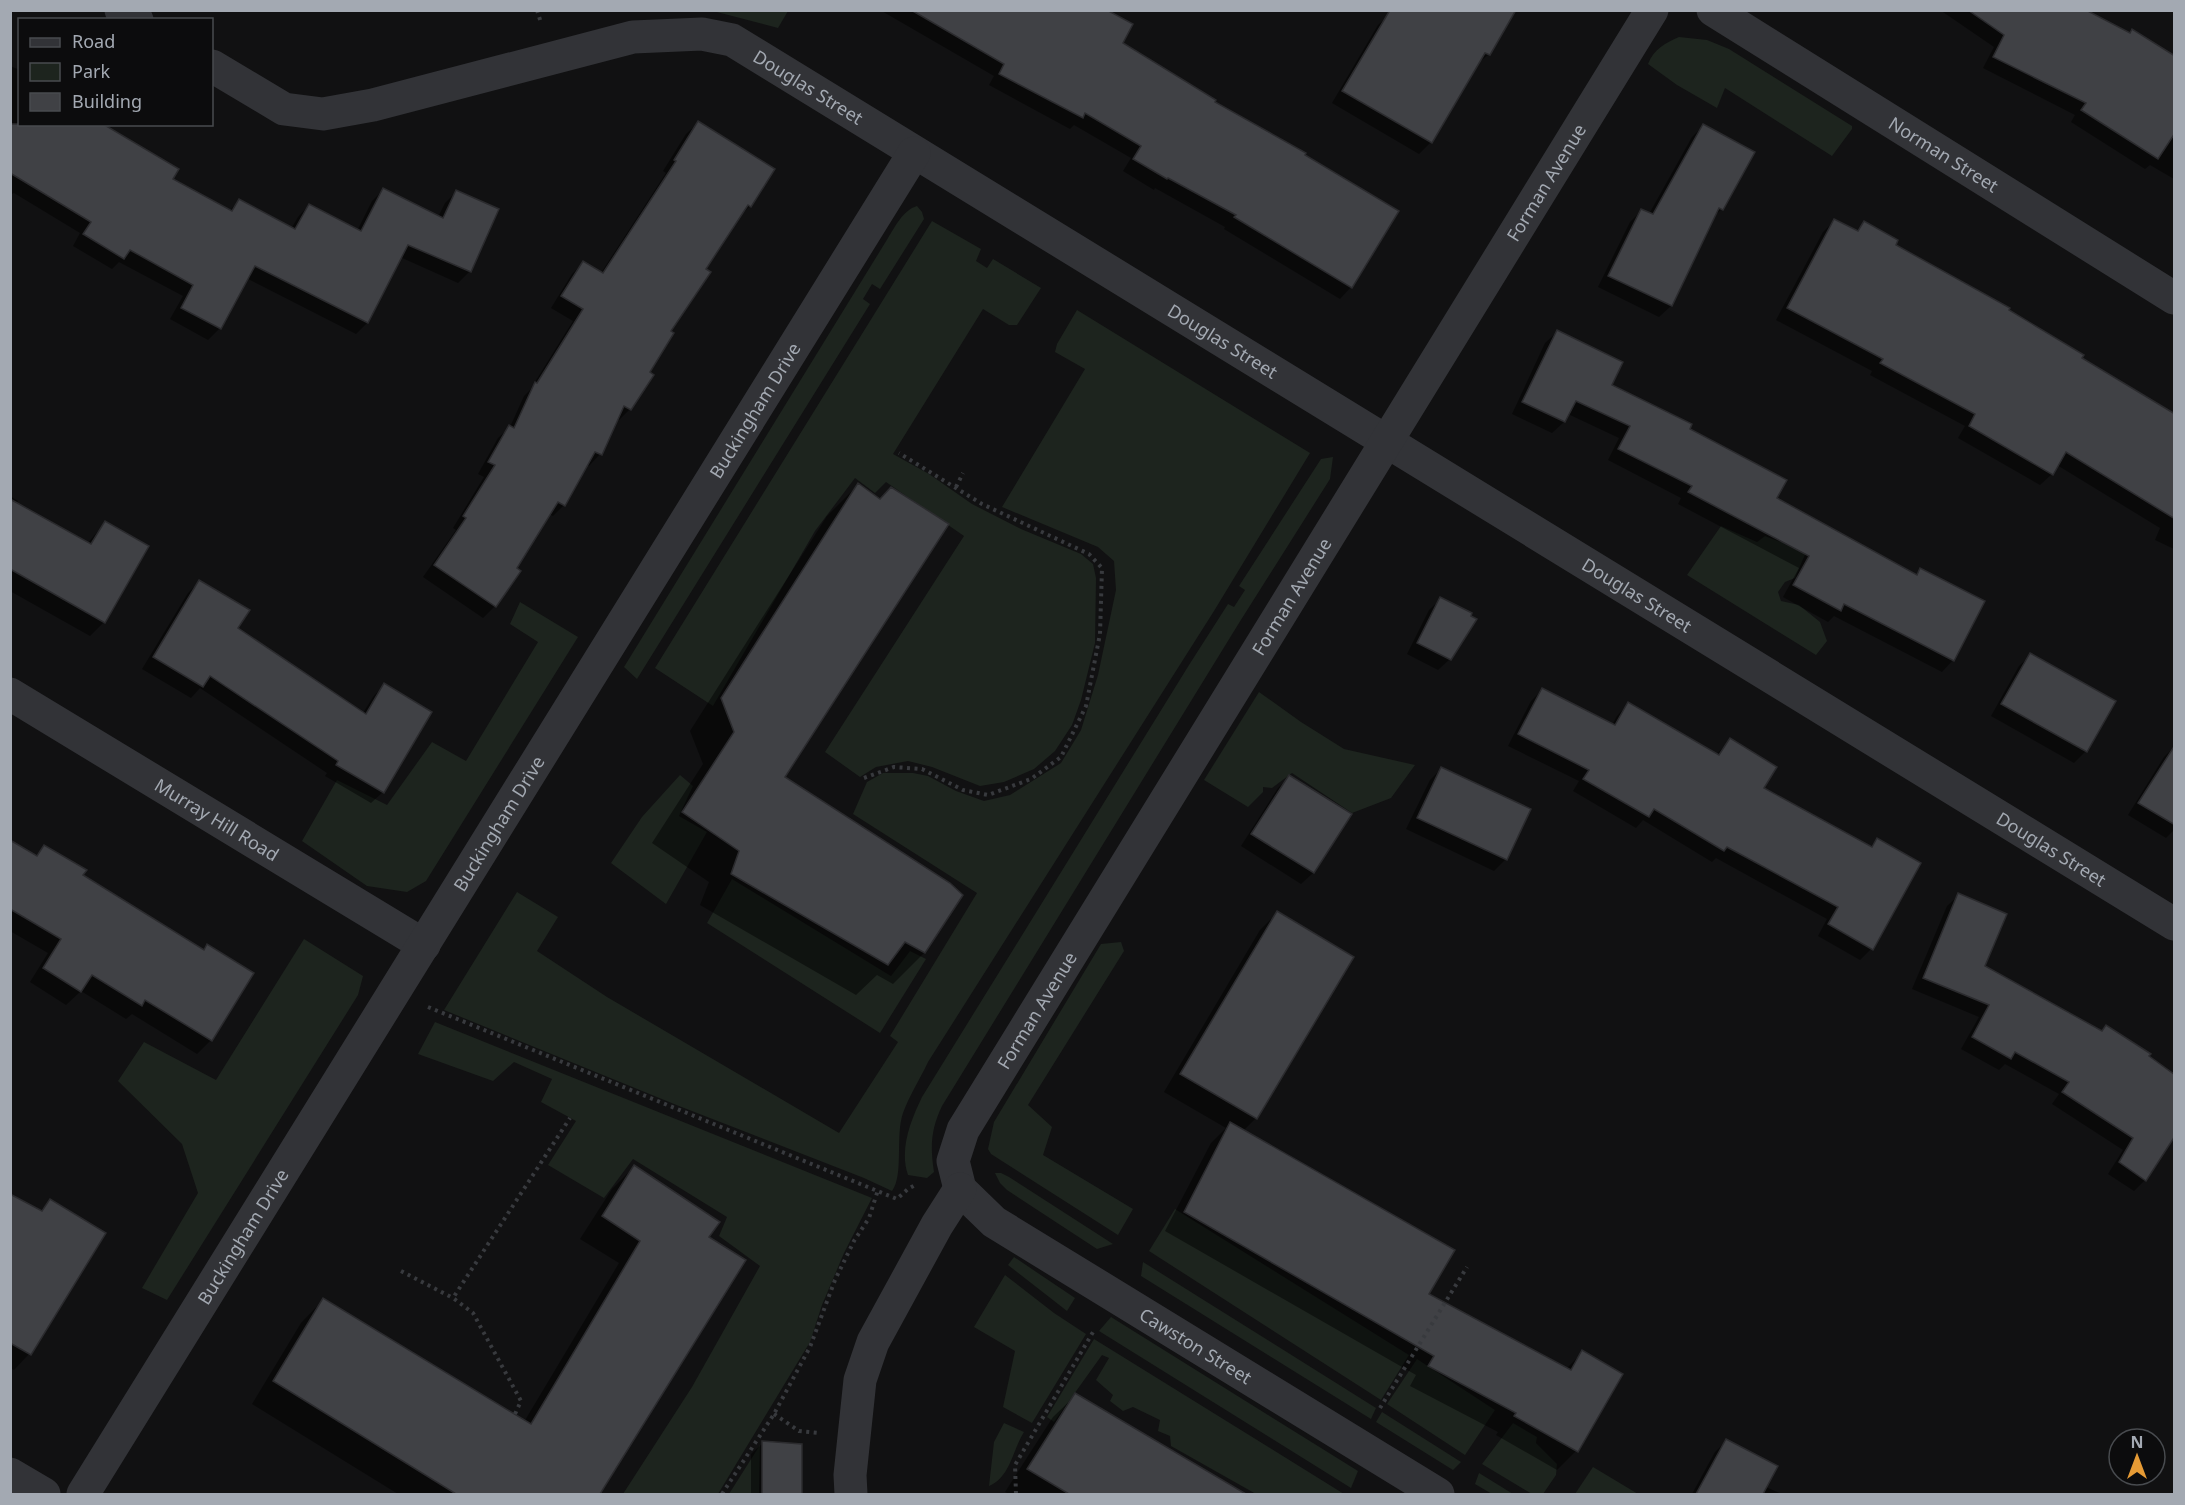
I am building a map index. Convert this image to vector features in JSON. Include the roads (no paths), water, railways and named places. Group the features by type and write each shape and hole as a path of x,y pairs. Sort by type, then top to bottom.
{"street":[{"name":"Forman Avenue","path":"960,1189 953,1161 963,1130 1652,10"},
{"name":"Norman Street","path":"1713,10 2175,298"},
{"name":"Douglas Street","path":"213,67 284,109 323,114 374,105 633,37 702,34 732,40 2175,924"},
{"name":"Buckingham Drive","path":"83,1494 914,153"},
{"name":"Murray Hill Road","path":"10,694 424,945"},
{"path":"852,1494 850,1475 860,1380 873,1342 937,1225 960,1189"},
{"name":"Cawston Street","path":"960,1189 1000,1227 1438,1494"},
{"path":"10,1474 44,1494"}]}
